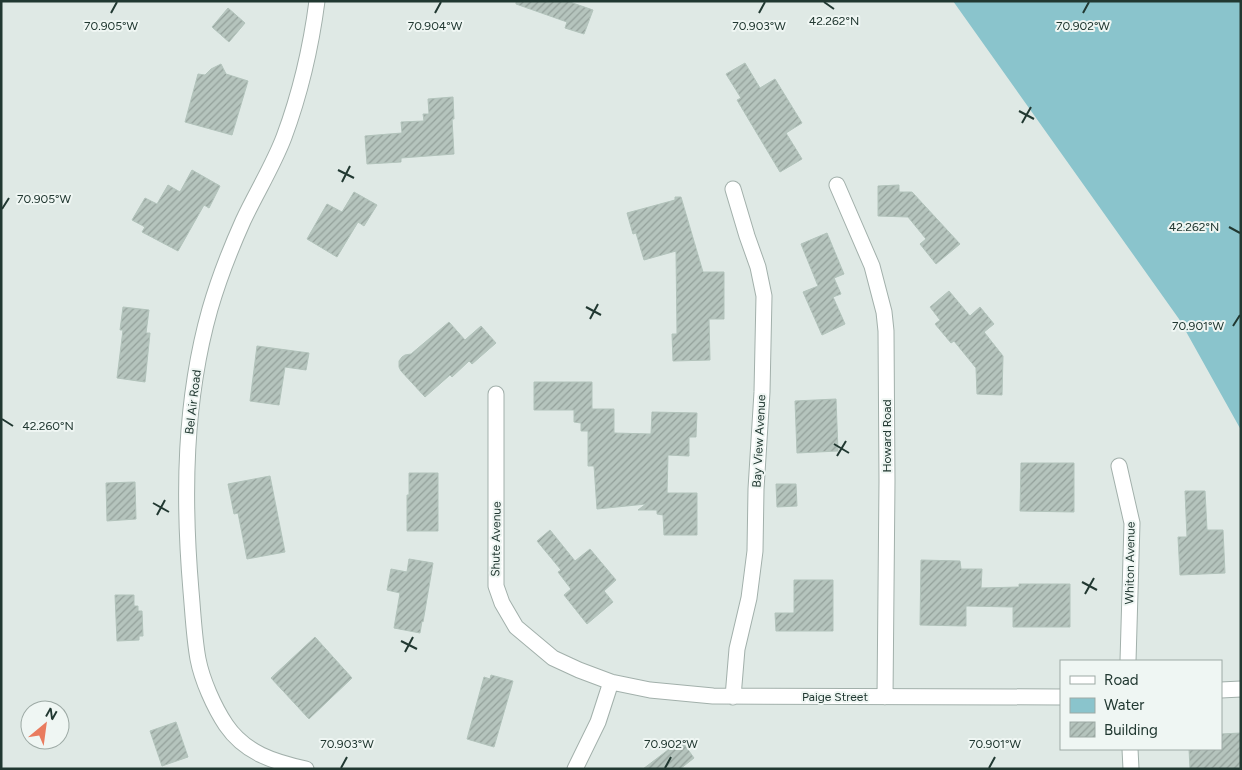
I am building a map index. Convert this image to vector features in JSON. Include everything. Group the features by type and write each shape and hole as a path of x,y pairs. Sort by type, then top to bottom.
{"street":[{"name":"Bel Air Road","path":"306,769 266,758 246,746 227,726 211,699 198,660 187,548 186,488 189,428 201,343 223,267 284,138 309,51 317,1"},
{"name":"Howard Road","path":"837,185 872,266 884,312 886,331 885,697"},
{"name":"Bay View Avenue","path":"733,189 758,267 764,296 762,392 754,551 749,598 737,649 733,697"},
{"name":"Shute Avenue","path":"496,394 496,586 502,603 516,627 553,658 611,682"},
{"name":"Whiton Avenue","path":"1119,466 1132,523 1128,660"},
{"name":"Paige Street","path":"611,682 650,690 733,697 1060,697"},
{"path":"575,769 598,722 611,682"},
{"path":"1222,690 1241,689"},
{"path":"1130,750 1131,769"}],"water":[{"path":"953,1 1241,1 1241,430 1179,319"}],"building":[{"path":"516,1 567,1 593,10 584,34 565,28 567,22 516,4"},
{"path":"228,8 245,23 229,42 212,27"},
{"path":"745,63 760,88 775,79 802,123 786,133 802,159 780,172 737,100 741,98 726,74"},
{"path":"221,64 226,74 248,81 232,135 185,122 198,74 205,75 211,69"},
{"path":"453,97 454,154 401,158 401,162 367,164 365,136 402,133 401,122 424,121 423,114 429,114 428,99"},
{"path":"192,170 220,186 209,208 204,205 178,251 142,232 145,227 132,220 145,198 157,204 168,185 180,192"},
{"path":"899,185 899,192 912,192 960,244 936,264 920,244 926,239 908,217 878,216 878,186"},
{"path":"354,192 377,205 364,226 358,222 337,257 307,239 327,204 342,212"},
{"path":"675,197 681,197 703,272 724,272 724,319 709,319 710,360 673,361 672,334 677,334 676,251 644,260 636,233 633,234 627,213 675,200"},
{"path":"827,233 844,274 834,278 841,294 833,297 845,324 822,335 803,292 818,286 801,244"},
{"path":"949,291 970,316 980,307 994,324 984,332 1003,356 1002,395 977,394 976,368 954,341 951,343 935,324 940,320 930,307"},
{"path":"123,307 149,310 146,333 150,333 145,382 117,378 123,330 120,330"},
{"path":"449,322 465,340 481,326 496,343 472,364 469,361 452,377 450,375 425,397 401,371 399,361 405,355 411,354"},
{"path":"257,346 309,353 306,370 285,367 279,405 250,401"},
{"path":"534,382 592,382 592,409 614,409 614,433 651,434 652,412 697,413 696,437 689,437 689,456 668,455 667,493 697,493 697,535 664,535 663,515 657,514 657,510 638,510 646,504 597,509 594,466 588,466 588,431 581,431 581,423 574,422 574,410 534,410"},
{"path":"836,399 838,451 797,453 795,401"},
{"path":"1021,463 1074,463 1074,512 1020,511"},
{"path":"409,473 438,473 438,531 407,531"},
{"path":"270,476 285,552 247,559 238,513 234,514 228,484"},
{"path":"135,482 136,519 107,521 106,483"},
{"path":"776,484 796,484 797,506 777,507"},
{"path":"1185,491 1205,491 1207,530 1223,530 1225,573 1180,575 1178,537 1187,537"},
{"path":"550,530 575,561 590,549 616,580 604,591 613,602 587,624 564,595 571,589 558,572 561,570 537,541"},
{"path":"409,559 433,563 420,633 394,628 400,593 387,590 391,569 407,572"},
{"path":"921,560 960,561 961,569 982,569 981,588 1019,587 1019,584 1070,584 1070,627 1013,627 1013,607 966,606 966,626 920,625"},
{"path":"794,580 833,580 833,631 776,631 775,613 794,613"},
{"path":"115,595 134,595 134,606 138,606 138,611 142,611 143,636 139,636 139,640 117,641"},
{"path":"315,637 352,678 309,719 271,678"},
{"path":"491,675 513,681 494,747 467,739 484,677 490,679"},
{"path":"176,722 188,757 162,766 150,731"},
{"path":"1241,733 1241,769 1190,769 1189,750 1222,750 1222,734"},
{"path":"681,740 694,758 680,769 643,769"}]}
